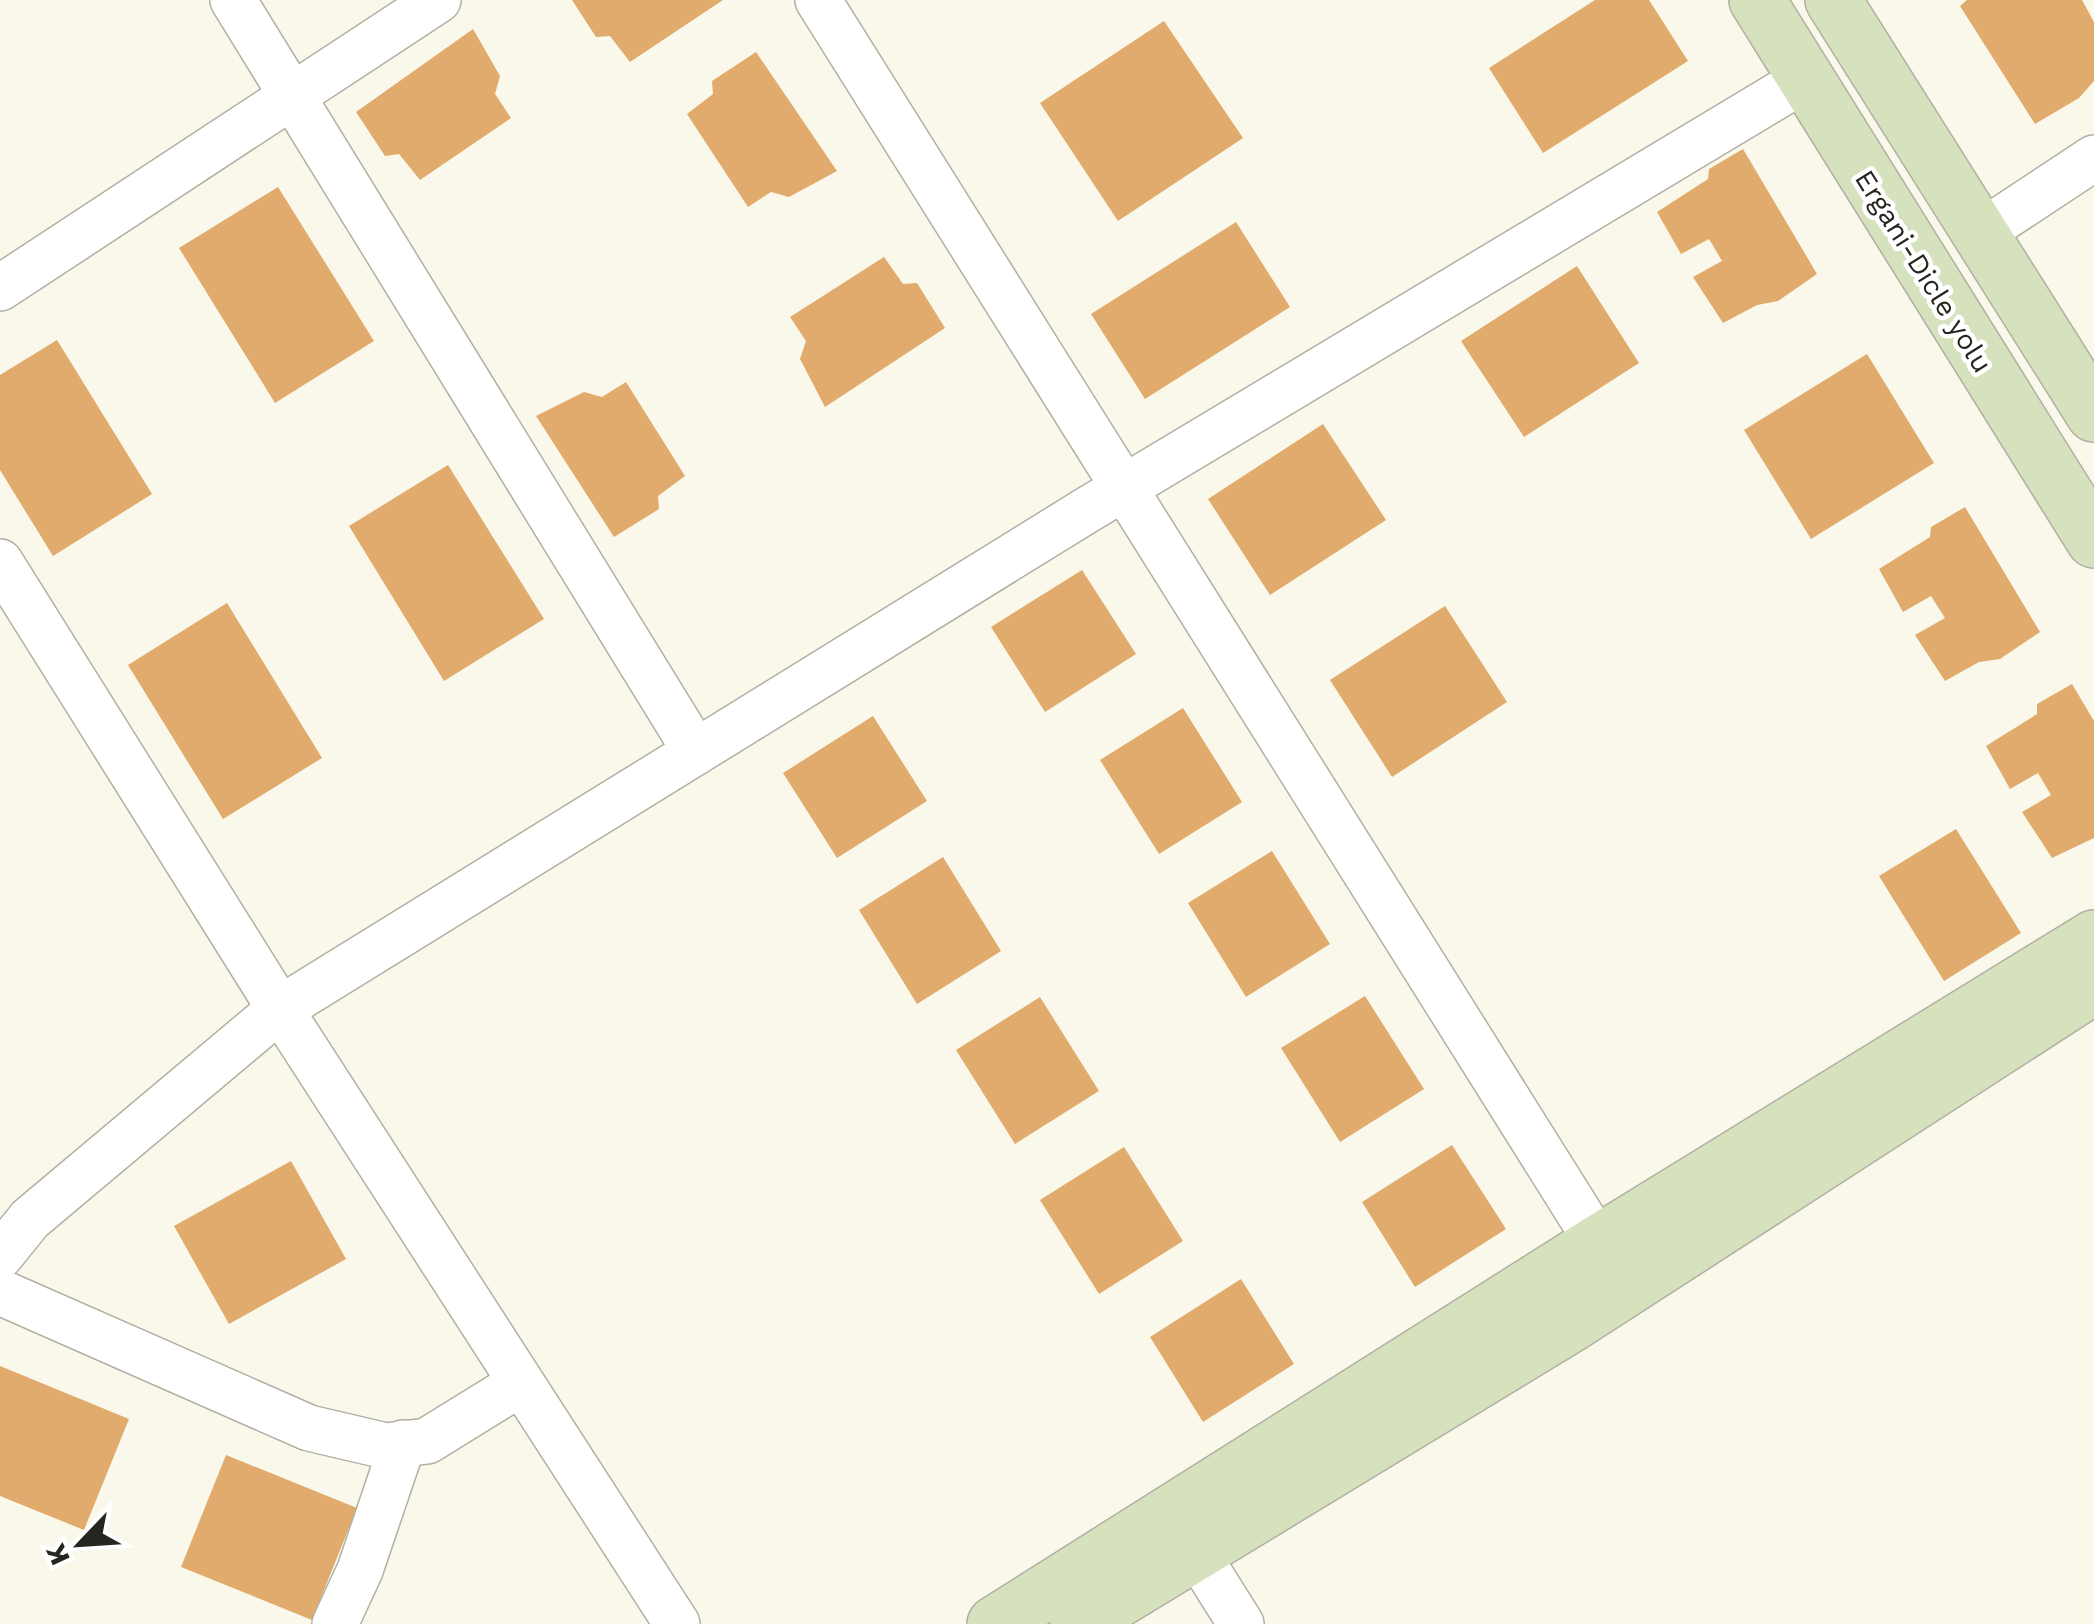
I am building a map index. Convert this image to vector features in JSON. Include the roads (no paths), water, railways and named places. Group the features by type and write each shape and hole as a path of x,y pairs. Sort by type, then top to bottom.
{"street":[{"path":"232,0 696,752"},
{"path":"0,288 438,0"},
{"path":"818,0 1598,1242"},
{"name":"Ergani-Dicle yolu","path":"1757,0 2094,540"},
{"path":"1833,0 2094,414"},
{"path":"0,1256 30,1220 280,1008 1124,490 1806,79"},
{"path":"1982,232 2094,158"},
{"path":"0,562 280,1008 677,1624"},
{"path":"1078,1624 1184,1532 1598,1242 2094,938"},
{"path":"995,1624 1184,1532 1573,1323 2094,986"},
{"path":"0,1292 308,1428 386,1446 427,1441 522,1384"},
{"path":"335,1624 360,1570 403,1444"},
{"path":"1184,1532 1241,1624"}]}
